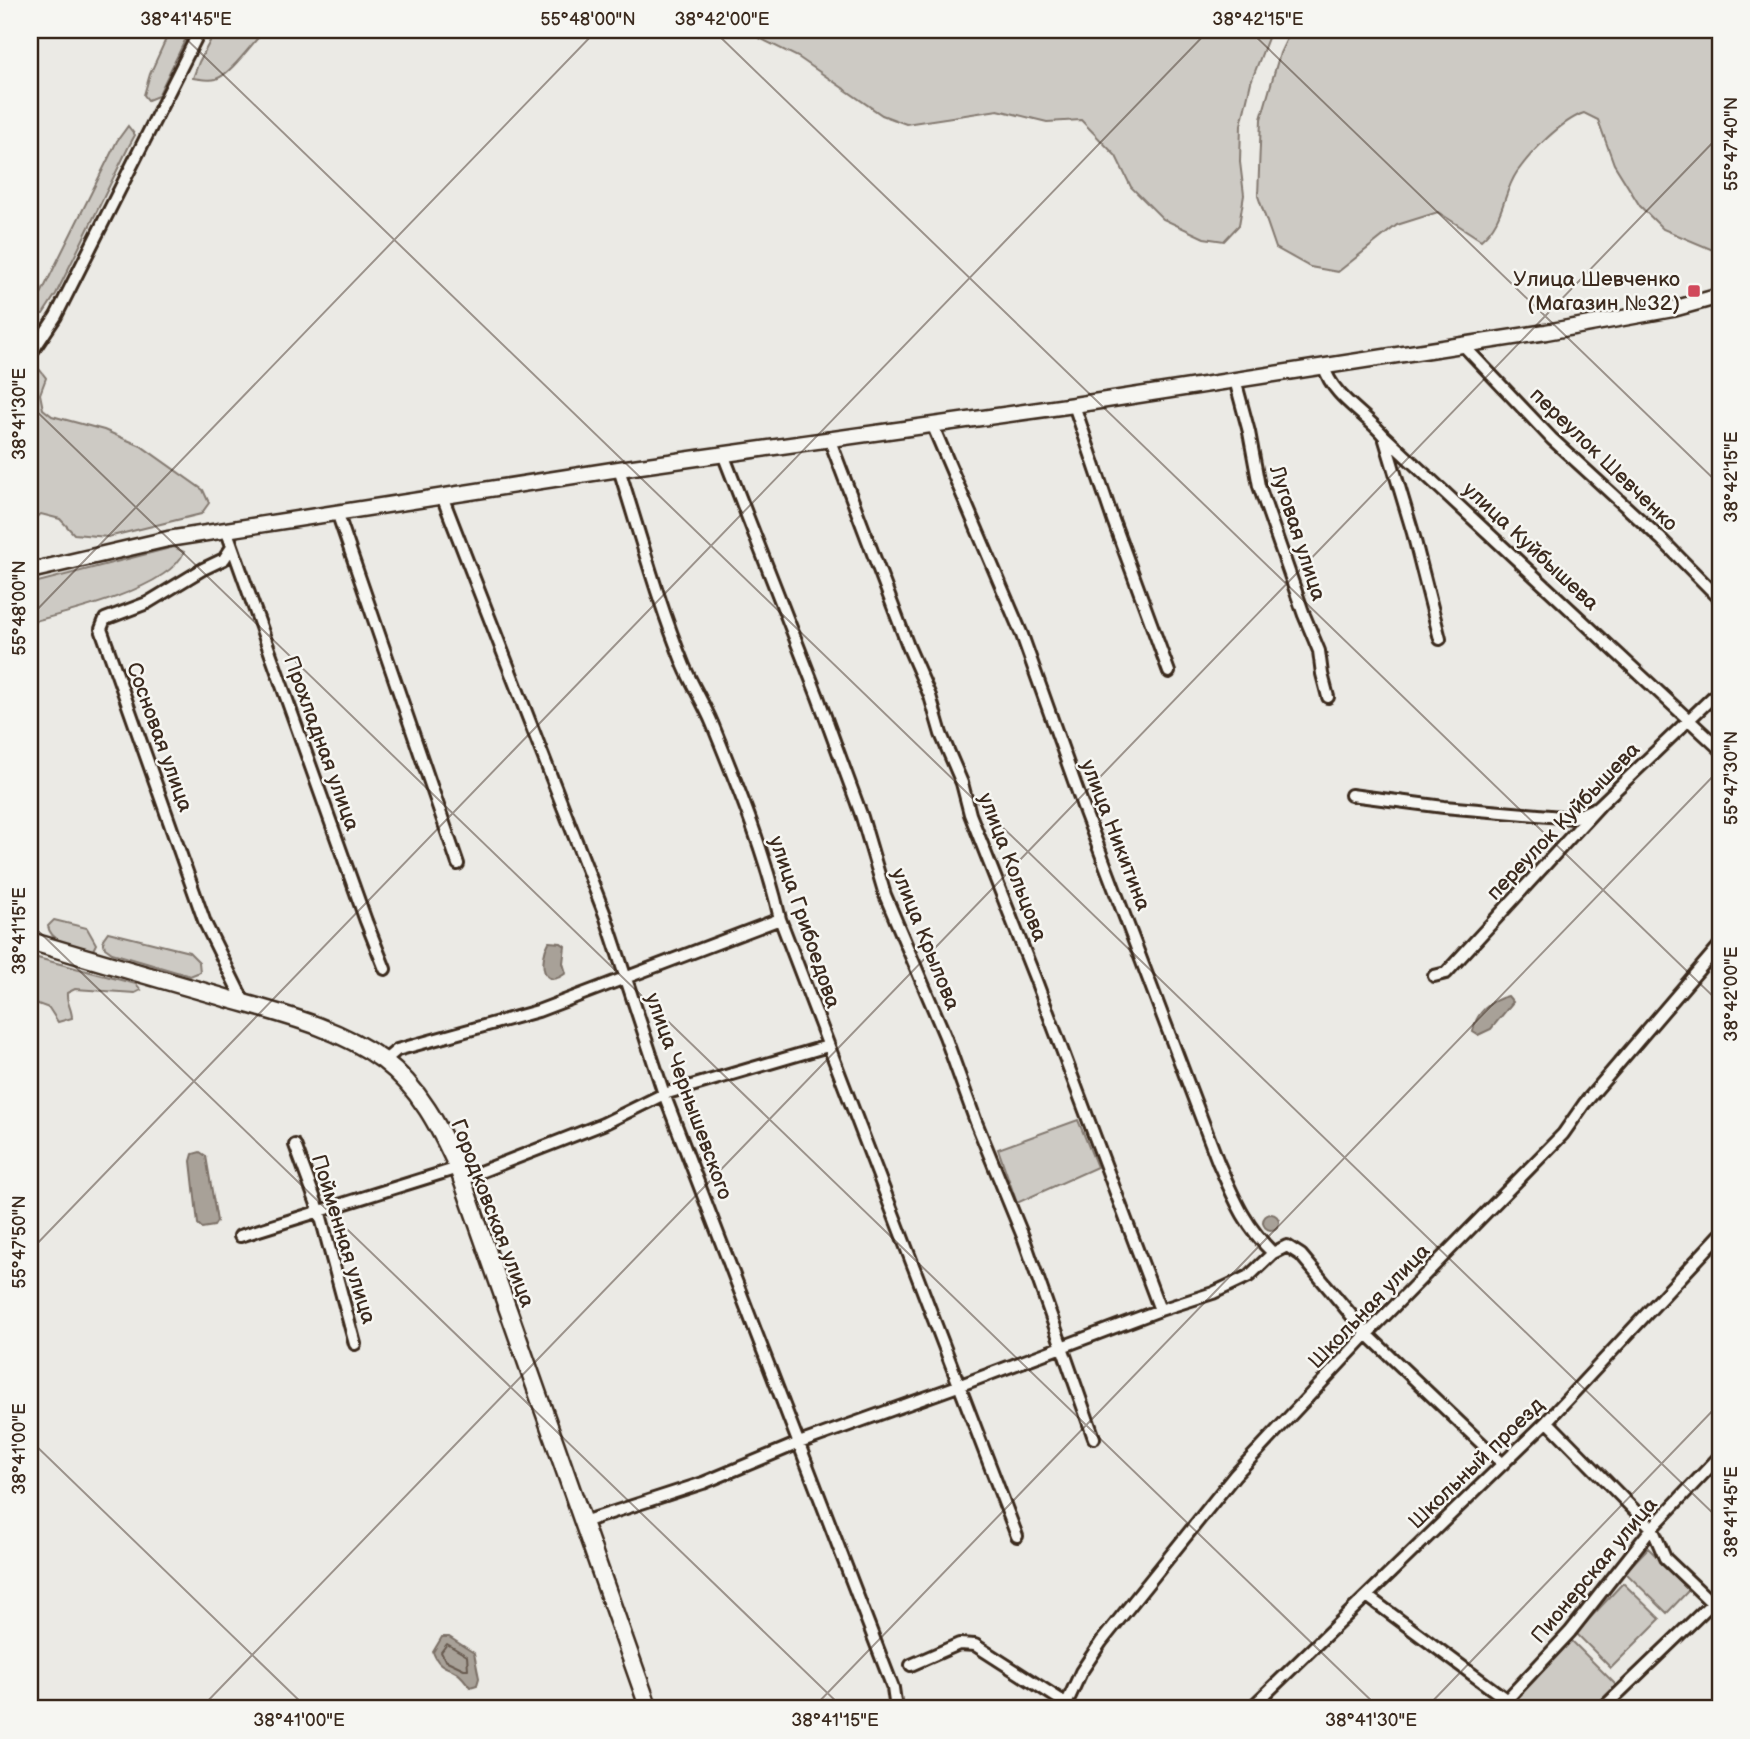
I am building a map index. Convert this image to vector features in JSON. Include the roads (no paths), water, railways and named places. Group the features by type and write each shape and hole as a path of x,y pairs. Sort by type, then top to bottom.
{"main road":[{"name":"Городковская улица","path":"30,941 295,1018 346,1037 384,1061 418,1096 439,1126 460,1174 649,1709"}],"street":[{"path":"30,355 56,316 200,30"},
{"path":"30,571 168,539 226,529 1324,367 1673,309 1720,296"},
{"name":"переулок Шевченко","path":"1463,345 1552,439 1661,539 1720,599"},
{"name":"улица Куйбышева","path":"1324,367 1328,380 1342,396 1720,749"},
{"name":"Луговая улица","path":"1235,380 1250,432 1259,486 1319,651 1328,697"},
{"path":"1074,405 1169,672"},
{"name":"улица Никитина","path":"932,424 1022,635 1085,812 1218,1162 1241,1212 1255,1235 1273,1253"},
{"path":"1384,436 1413,533 1440,639"},
{"name":"улица Кольцова","path":"829,438 908,646 930,696 941,734 962,783 970,814 1160,1310"},
{"name":"улица Крылова","path":"723,454 818,697 862,817 885,895 945,1037 976,1122 1024,1238 1060,1348 1094,1438"},
{"name":"улица Грибоедова","path":"620,469 661,601 685,667 711,721 750,822 773,887 780,919 1017,1536"},
{"name":"улица Чернышевского","path":"442,496 553,779 625,976 664,1094 893,1689 896,1709"},
{"path":"337,512 458,864"},
{"name":"Прохладная улица","path":"226,529 385,969"},
{"name":"Сосновая улица","path":"232,547 224,559 147,603 105,619 101,629 205,923 244,1004"},
{"name":"переулок Куйбышева","path":"1434,976 1446,973 1600,805 1720,690"},
{"path":"1351,795 1444,807 1573,818 1600,805"},
{"path":"384,1061 397,1050 538,1012 625,976 780,919"},
{"name":"Школьная улица","path":"1065,1707 1081,1672 1101,1642 1235,1475 1367,1334 1563,1134 1584,1104 1720,945"},
{"path":"240,1236 319,1210 460,1174 603,1124 664,1094 828,1046"},
{"name":"Пойменная улица","path":"295,1145 319,1210 355,1344"},
{"name":"Школьный проезд","path":"1250,1709 1547,1421 1720,1235"},
{"path":"583,1522 703,1483 799,1443 1213,1293 1249,1276 1273,1253 1287,1246 1301,1255 1367,1334 1503,1464"},
{"path":"1547,1421 1652,1528 1665,1558 1716,1603 1602,1709"},
{"name":"Пионерская улица","path":"1498,1709 1570,1632 1652,1528 1720,1456"},
{"path":"1367,1596 1507,1700"},
{"path":"911,1665 959,1644 975,1645 1065,1707"}],"water":[{"path":"549,942 565,946 563,963 566,973 558,978 551,979 544,971 544,957"},
{"path":"1508,996 1513,1002 1491,1029 1478,1035 1473,1032 1480,1013"},
{"path":"200,1152 206,1156 217,1221 214,1226 202,1228 198,1224 191,1161 193,1154"},
{"path":"1268,1214 1274,1214 1279,1222 1277,1228 1268,1230 1263,1225 1263,1219"},
{"path":"442,1637 449,1637 474,1653 479,1678 477,1685 470,1687 459,1674 437,1660 433,1652"}],"place":[{"name":"Улица Шевченко (Магазин №32)","path":"1694,291"}]}
